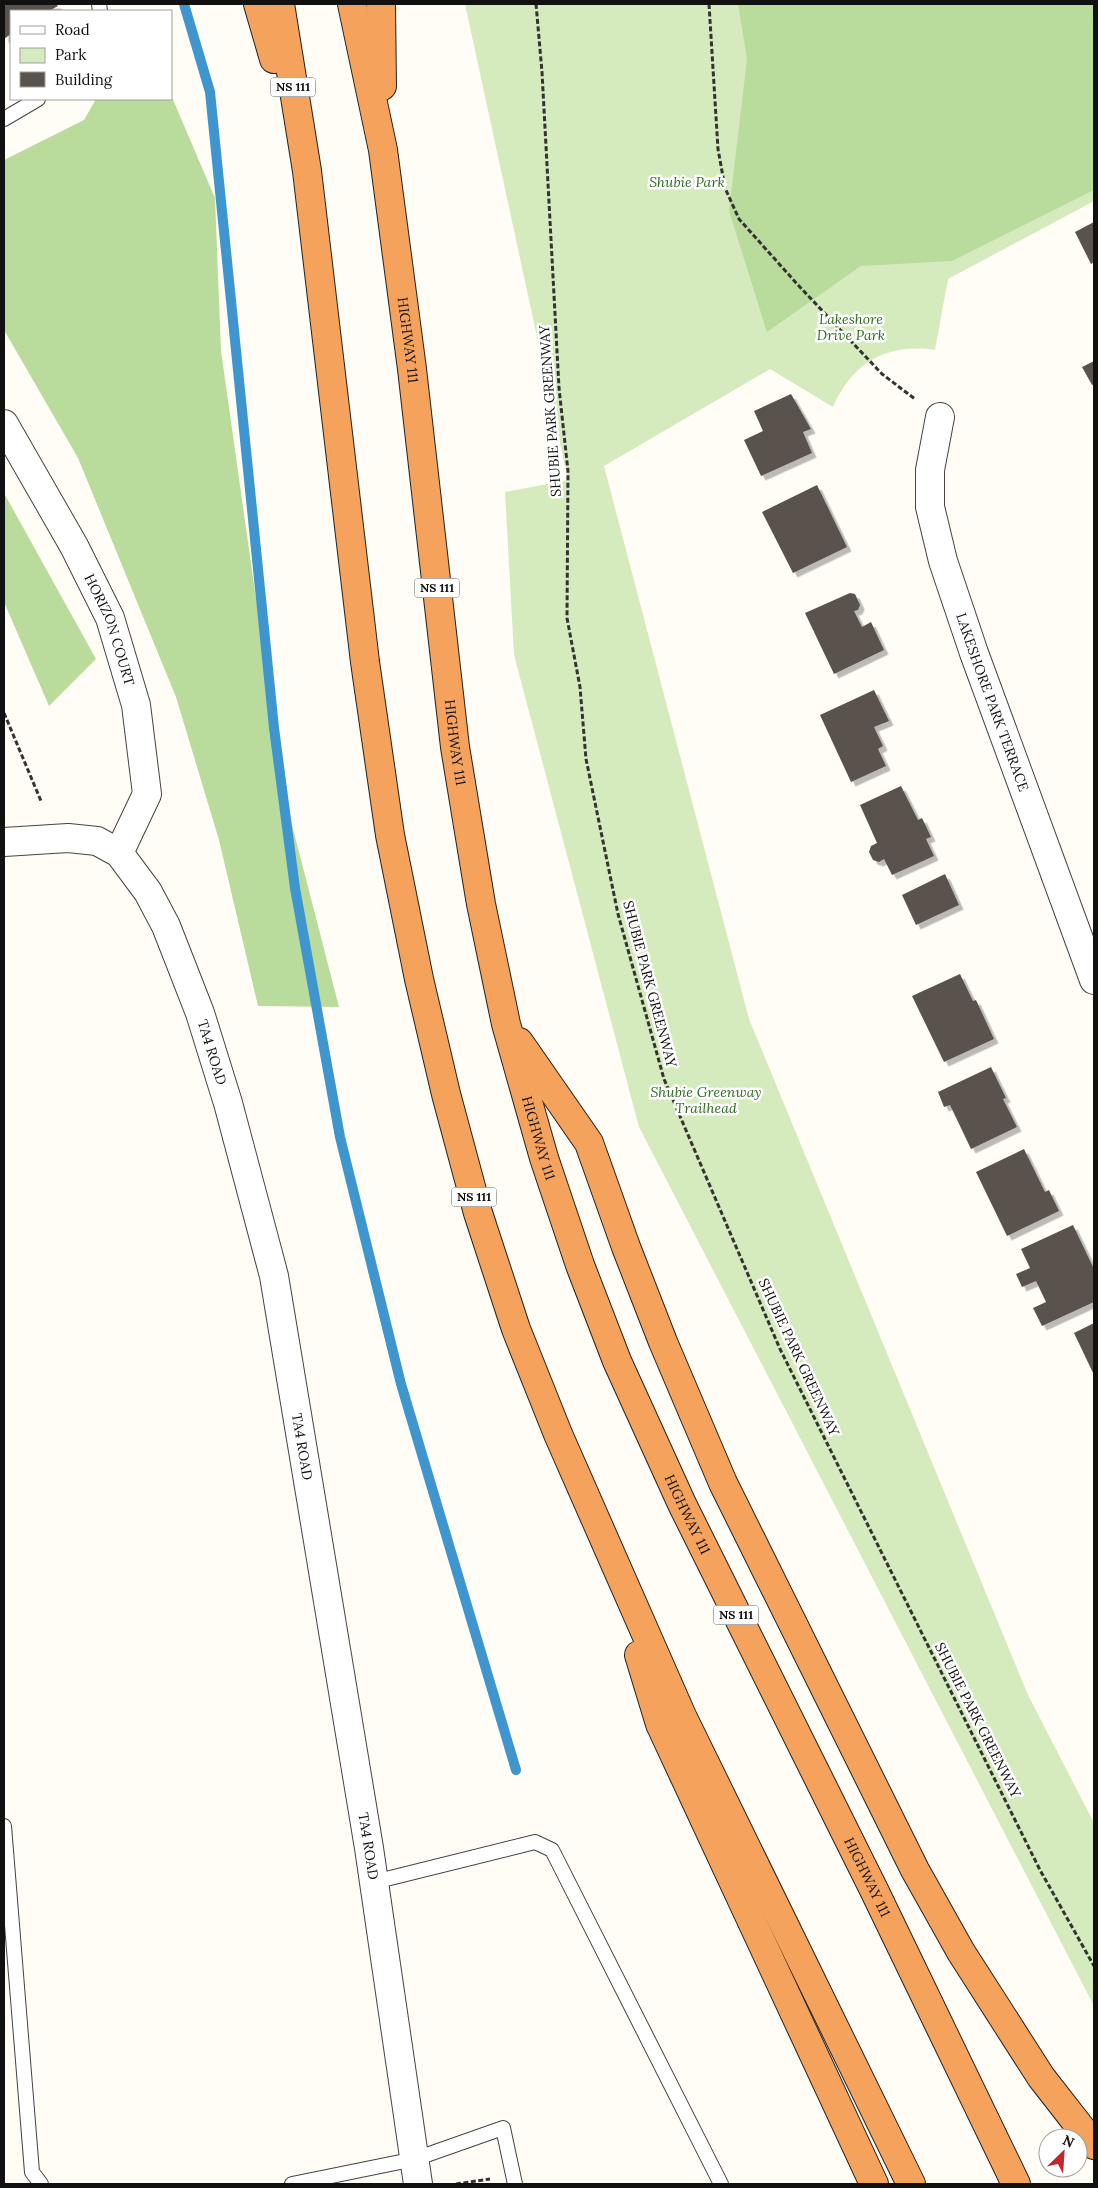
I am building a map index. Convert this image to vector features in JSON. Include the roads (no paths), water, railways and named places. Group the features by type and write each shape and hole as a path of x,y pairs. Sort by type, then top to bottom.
{"highway":[{"path":"258,4 306,171"},
{"name":"NS 111","path":"280,4 306,171 365,662 390,835 419,979 446,1094 478,1213 516,1329 606,1544 682,1716 911,2184"},
{"name":"HIGHWAY 111","path":"352,4 383,150 412,369 455,747 481,904 506,1024 544,1158 580,1265 617,1361 686,1512 874,1890 1016,2184"},
{"path":"381,4 383,150"},
{"path":"506,1024 589,1143 659,1333 723,1482 915,1870 961,1952 1042,2077 1094,2145"},
{"path":"606,1544 660,1724 874,2184"}],"street":[{"name":"LAKESHORE PARK TERRACE","path":"940,417 930,470 930,507 943,562 977,662 1094,980"},
{"name":"HORIZON COURT","path":"4,424 74,546 110,618 136,705 147,794 119,852"},
{"name":"TA4 ROAD","path":"4,842 68,838 97,841 119,852 148,892 166,926 200,1013 230,1112 274,1276 374,1882 416,2172"}],"lane":[{"path":"4,118 36,100"},
{"path":"4,1826 32,2172 41,2184"},
{"path":"374,1882 535,1842 552,1850 721,2184"},
{"path":"292,2184 416,2172 503,2128 514,2180"}],"waterway":[{"path":"184,4 210,92 274,728 295,888 340,1137 401,1384 516,1770"}],"park label":[{"name":"Shubie Park","path":"687,182"},
{"name":"Lakeshore Drive Park","path":"851,328"},
{"name":"Shubie Greenway Trailhead","path":"706,1100"}]}
